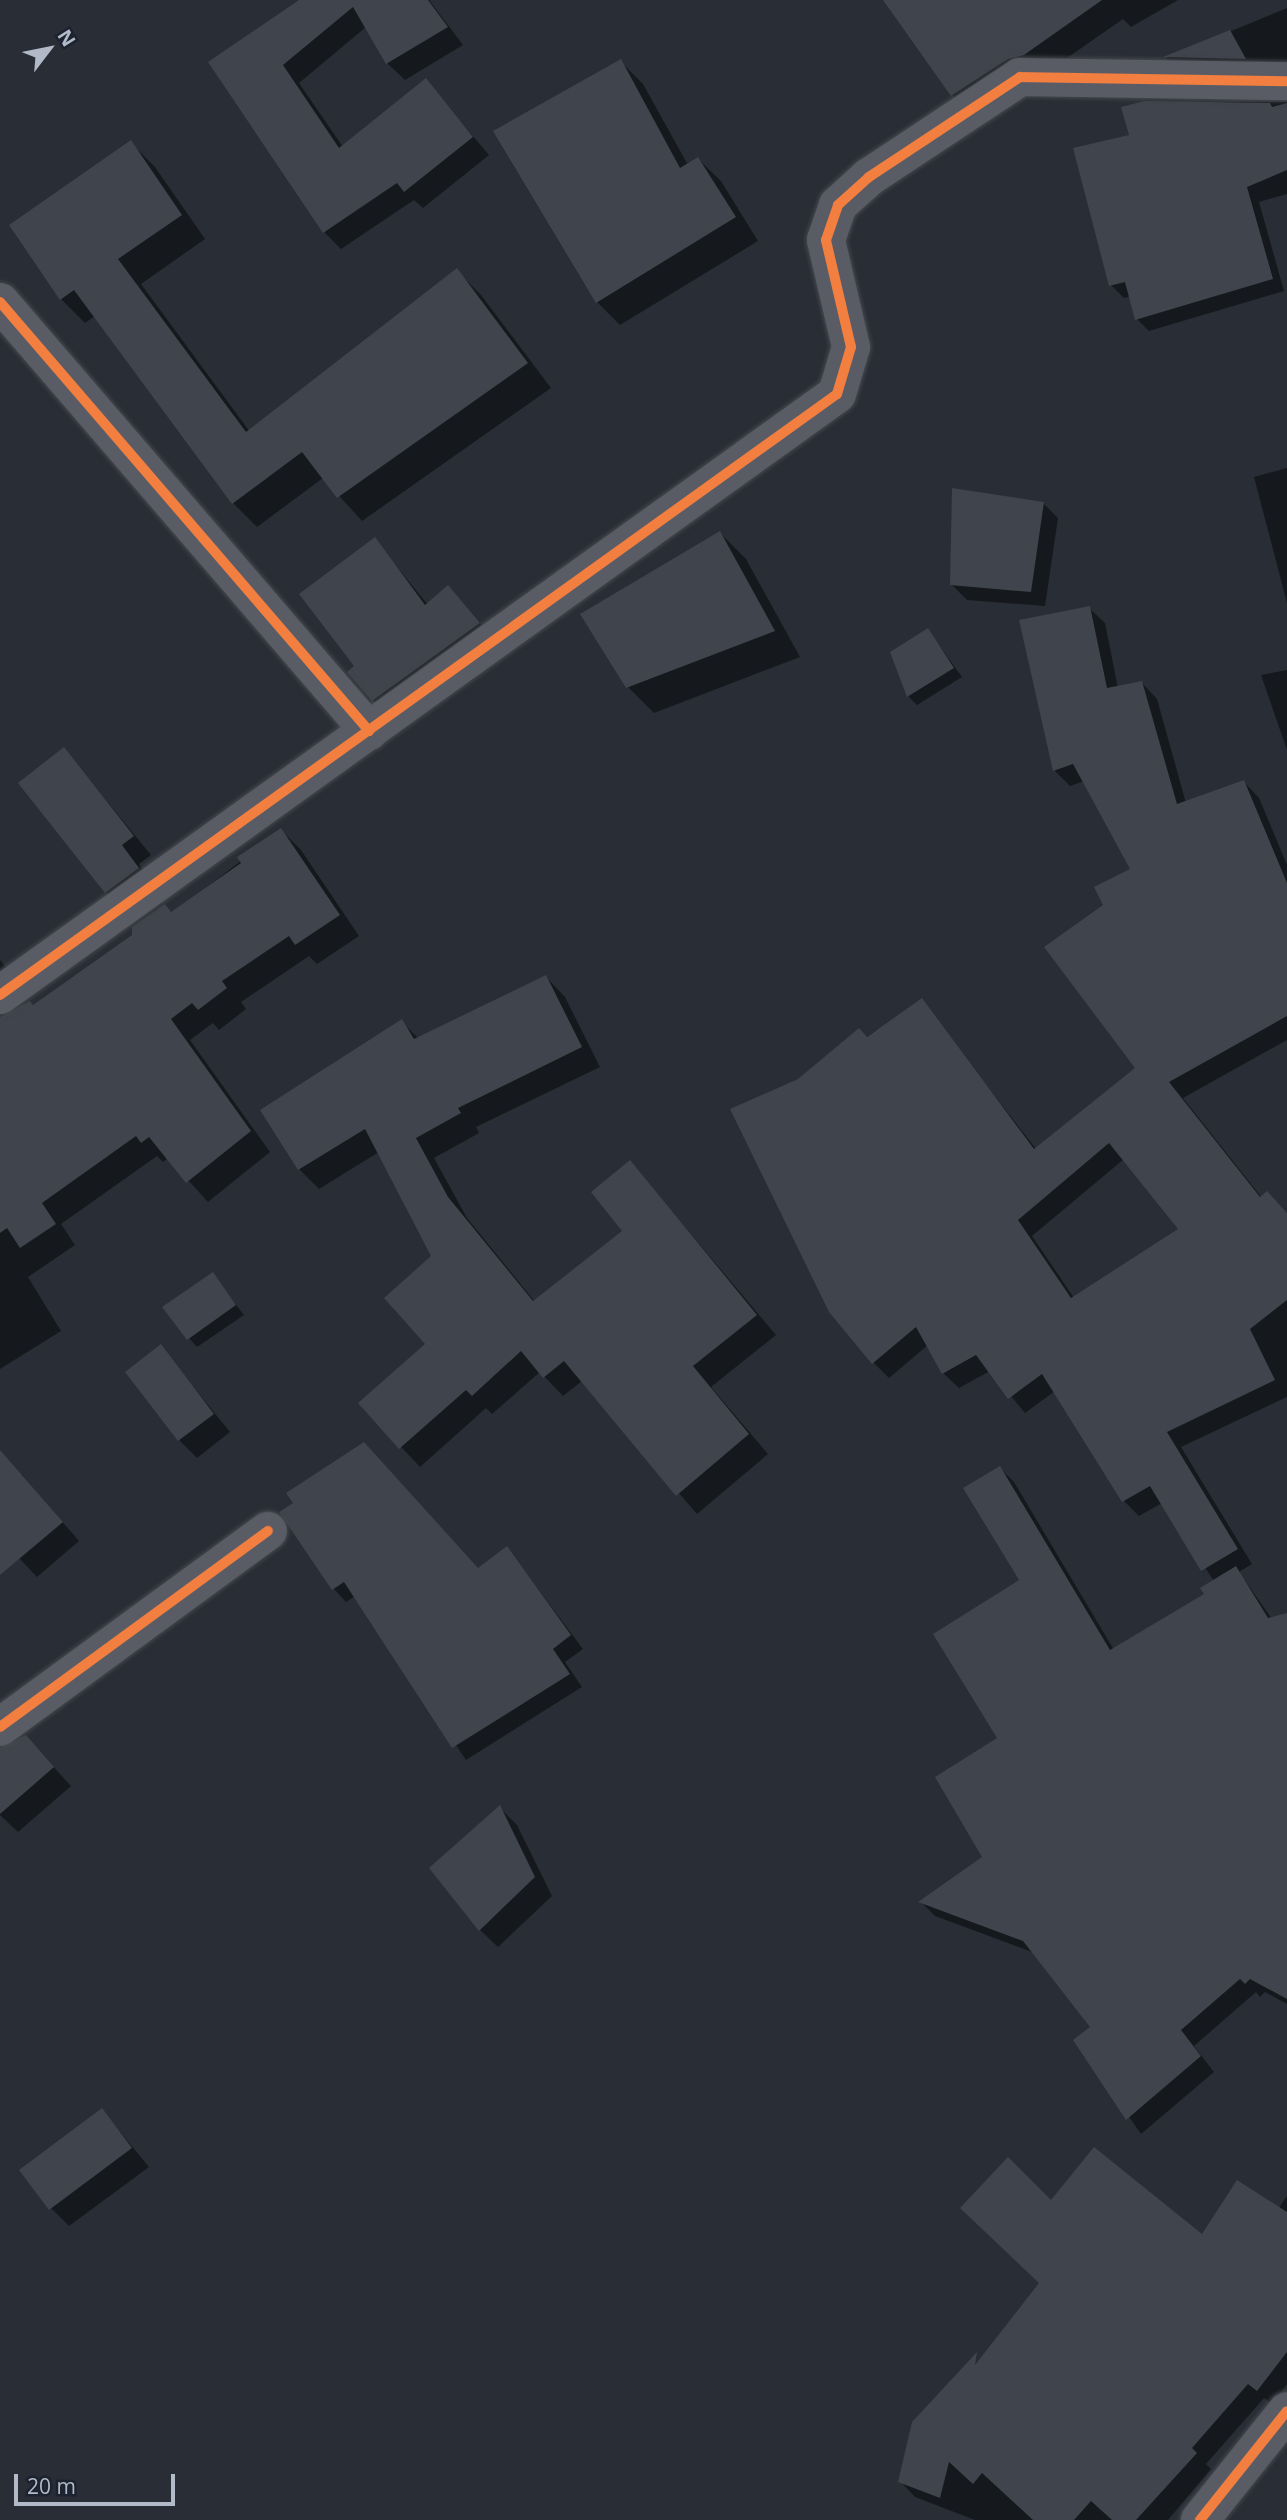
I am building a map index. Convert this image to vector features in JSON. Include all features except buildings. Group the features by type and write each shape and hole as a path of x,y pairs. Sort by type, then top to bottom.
{"street":[{"path":"0,995 837,394 851,347 826,240 838,205 869,177 1020,77 1287,81"},
{"path":"0,302 369,731"},
{"path":"0,1727 268,1531"},
{"path":"1200,2520 1287,2411"}],"cycle path":[{"path":"0,995 837,394 851,347 826,240 838,205 869,177 1020,77 1287,81"},
{"path":"0,302 369,731"},
{"path":"0,1727 268,1531"},
{"path":"1200,2520 1287,2411"}]}
